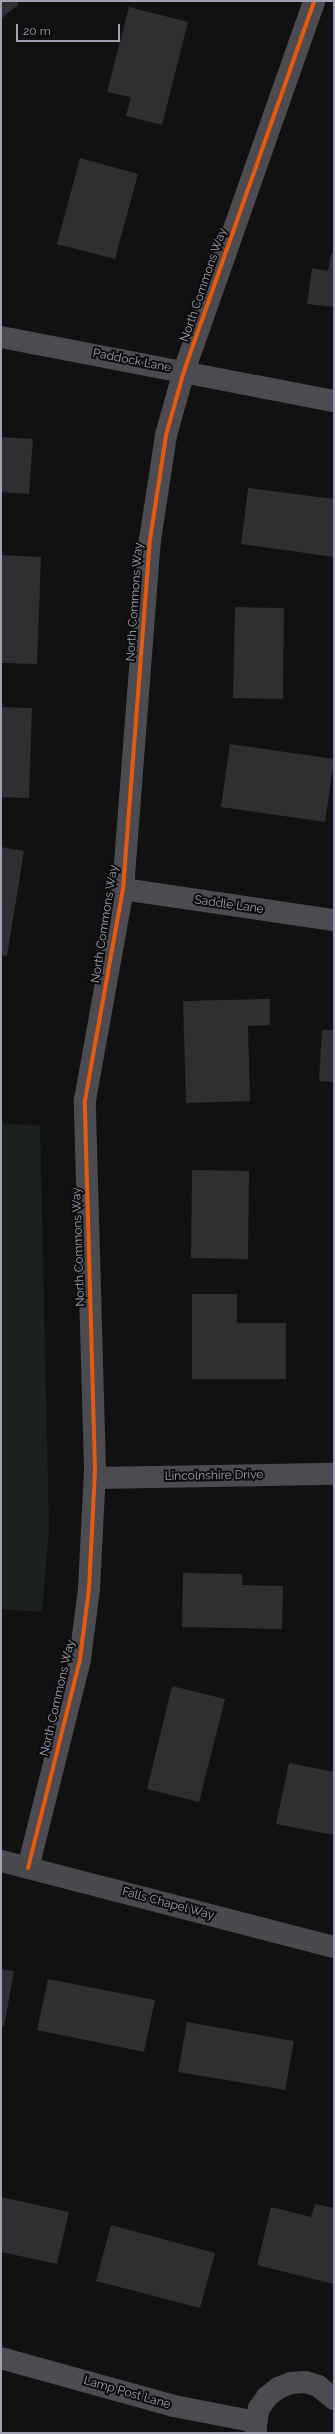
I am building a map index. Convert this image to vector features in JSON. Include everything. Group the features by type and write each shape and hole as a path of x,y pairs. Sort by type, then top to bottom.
{"street":[{"name":"North Commons Way","path":"28,1868 80,1659 89,1589 95,1478 85,1100 123,889 150,540 166,435 184,371 314,1"},
{"name":"Paddock Lane","path":"1,337 334,401"},
{"name":"Saddle Lane","path":"123,889 334,920"},
{"name":"Lincolnshire Drive","path":"95,1478 334,1474"},
{"name":"Falls Chapel Way","path":"1,1861 334,1947"},
{"name":"Lamp Post Lane","path":"1,2358 256,2427 259,2408 267,2396 291,2383 305,2382 318,2386 334,2399"}],"shaded area":[{"path":"1,1123 40,1126 49,1529 42,1612 1,1609"}],"building":[{"path":"1,1 16,1 19,4 1,19"},
{"path":"129,7 188,22 162,125 126,116 131,97 107,92"},
{"path":"80,158 138,174 115,259 57,244"},
{"path":"331,254 334,254 334,307 307,304 312,268 328,271"},
{"path":"1,437 33,439 29,494 1,492"},
{"path":"248,488 334,499 334,557 241,544"},
{"path":"1,555 41,557 37,664 1,663"},
{"path":"235,607 284,608 283,699 233,698"},
{"path":"1,707 32,708 29,798 1,797"},
{"path":"230,744 334,759 325,822 221,807"},
{"path":"1,847 24,851 7,956 1,955"},
{"path":"270,999 270,1025 248,1026 250,1101 186,1103 183,1001"},
{"path":"322,1030 334,1030 334,1082 319,1081"},
{"path":"192,1170 249,1171 248,1259 191,1258"},
{"path":"192,1294 237,1294 237,1323 286,1323 286,1379 192,1379"},
{"path":"183,1573 242,1574 242,1585 283,1586 282,1629 182,1627"},
{"path":"172,1686 225,1699 199,1802 147,1789"},
{"path":"289,1763 334,1772 334,1835 276,1824"},
{"path":"1,1969 14,1971 4,2027 1,2026"},
{"path":"48,1979 155,2000 144,2052 37,2030"},
{"path":"187,2022 294,2041 285,2090 178,2072"},
{"path":"1,2197 69,2212 57,2264 1,2252"},
{"path":"315,2204 334,2208 334,2284 257,2265 271,2207 311,2217"},
{"path":"111,2225 215,2253 200,2308 96,2281"}],"cycle path":[{"path":"28,1868 80,1659 89,1589 95,1469 85,1100 123,889 150,540 166,435 184,371 314,1"}]}
